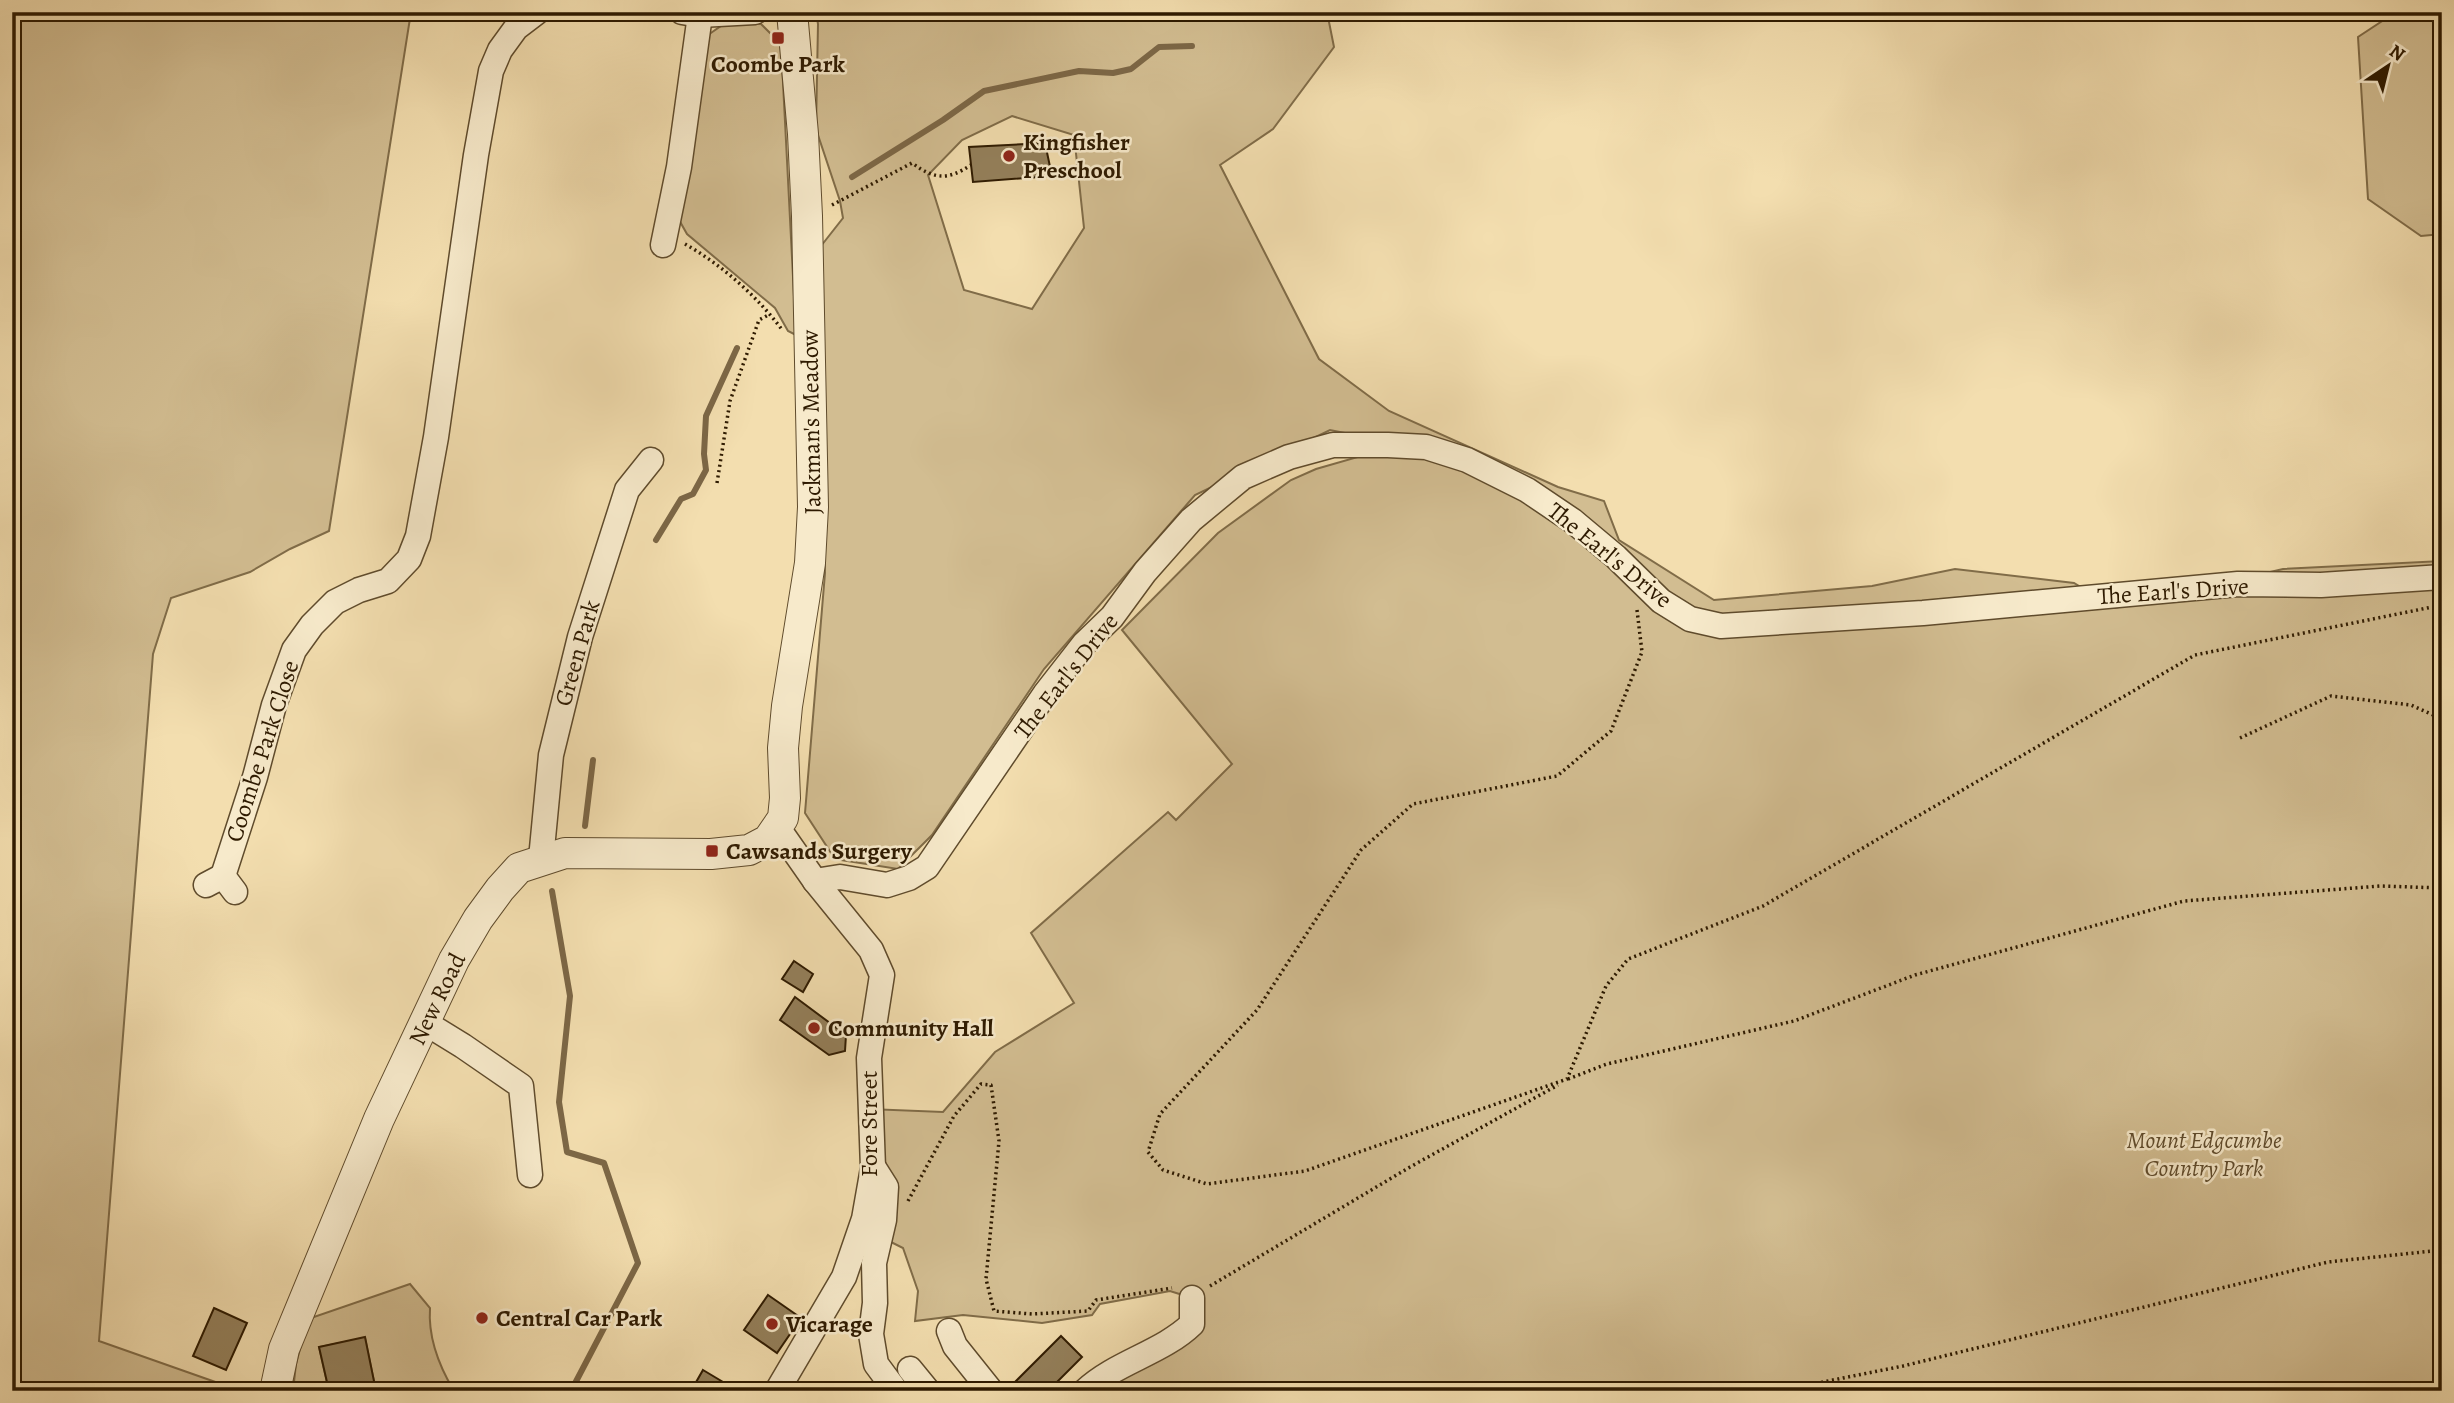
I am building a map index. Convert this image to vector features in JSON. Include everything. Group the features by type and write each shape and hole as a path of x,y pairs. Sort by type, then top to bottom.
{"street":[{"name":"Coombe Park Close","path":"221,884 255,777 274,705 294,650 312,625 335,601 388,581 409,559 418,536 436,437 476,155 491,71 500,50 516,28 537,12"},
{"path":"664,239 679,167 691,14 755,12"},
{"name":"Jackman's Meadow","path":"778,828 783,818 785,798 783,748 787,706 810,563 813,507 807,216 792,12"},
{"name":"The Earl's Drive","path":"815,881 840,877 887,885 909,878 927,867 1045,694 1191,520 1243,477 1289,457 1333,446 1426,447 1467,460 1527,490 1573,521 1616,557 1661,601 1690,619 1721,626 1923,613 2238,584 2321,585 2442,577"},
{"name":"Green Park","path":"541,859 551,755 580,637 626,490 651,460"},
{"name":"New Road","path":"275,1391 284,1349 379,1119 454,960 478,919 500,889 519,868 565,853 711,854 749,850 768,840 778,828"},
{"name":"Fore Street","path":"777,1391 844,1277 864,1219 873,1168 869,1058 882,975 871,950 815,881 778,828"},
{"path":"424,1022 521,1086 530,1175"},
{"path":"873,1168 886,1187 884,1220 874,1263 875,1303 871,1334 876,1364 897,1391"},
{"path":"1085,1391 1123,1366 1178,1338 1192,1324 1194,1296"},
{"path":"949,1331 955,1346 991,1391"},
{"path":"910,1368 928,1391"}],"path":[{"path":"807,216 912,163 928,175 955,176 971,165"},
{"path":"664,239 695,250 732,277 770,314 785,334 810,350"},
{"path":"717,483 730,401 759,320 770,314"},
{"path":"1636,601 1642,652 1611,731 1557,776 1413,804 1361,850 1257,1010 1160,1114 1147,1152 1163,1170 1207,1184 1305,1171 1607,1064 1794,1021 1915,975 2184,901 2380,886 2442,888"},
{"path":"884,1220 910,1199 954,1116 981,1084 991,1084 999,1141 986,1279 994,1311 1032,1314 1088,1311 1096,1300 1178,1287 1194,1296 1410,1167 1567,1079 1605,986 1628,959 1763,906 2195,655 2442,604"},
{"path":"2240,738 2331,696 2411,705 2442,719"},
{"path":"1778,1391 1903,1366 2328,1262 2442,1250"}],"green space":[{"path":"12,12 411,12 329,531 250,572 171,598 153,654 99,1341 241,1391 12,1391"},
{"name":"Mount Edgcumbe Country Park","path":"816,12 1327,12 1334,47 1273,129 1220,165 1319,359 1389,411 1558,487 1604,501 1619,540 1714,600 1872,586 1955,569 2074,583 2115,608 2283,569 2442,561 2442,1391 1085,1391 1178,1338 1192,1298 1170,1291 1100,1304 1092,1315 1042,1323 963,1315 915,1321 918,1291 903,1248 879,1236 869,1109 943,1112 995,1052 1074,1003 1031,933 1168,812 1176,820 1232,764 1122,630 1218,533 1291,480 1316,469 1358,457 1370,438 1330,430 1195,495 1044,669 932,835 898,869 835,859 805,813 825,573 821,246 843,218 816,129","holes":["1012,116 1074,135 1084,228 1032,309 964,290 928,175 962,140"]},
{"path":"2396,12 2442,12 2442,234 2421,236 2368,199 2358,37"},
{"path":"742,22 761,24 781,44 796,335 788,331 775,308 687,234 678,218 708,35 721,26"},
{"path":"410,1284 430,1308 436,1351 454,1391 376,1391 365,1338 319,1347 329,1391 293,1391 296,1364 308,1319"}],"building":[{"name":"Kingfisher Preschool","path":"1045,143 1052,176 973,182 969,147"},
{"path":"794,961 813,974 803,992 782,979"},
{"name":"Community Hall","path":"795,997 846,1035 845,1051 829,1055 780,1020"},
{"name":"Vicarage","path":"768,1295 801,1318 777,1353 744,1330"},
{"path":"214,1308 247,1323 226,1370 193,1356"},
{"path":"1061,1336 1082,1357 1048,1391 1006,1391"},
{"path":"365,1337 376,1391 329,1391 319,1347"},
{"path":"703,1370 738,1391 707,1391 695,1384"}],"waterway":[{"path":"852,177 984,91 1079,71 1113,73 1131,69 1159,47 1192,46"},
{"path":"656,540 681,499 693,494 706,470 706,416 737,348"},
{"path":"585,826 593,760"},
{"path":"552,891 570,996 559,1102 567,1152 604,1163 638,1263 571,1391"}],"place":[{"name":"Coombe Park","path":"778,38"},
{"name":"Kingfisher Preschool","path":"1009,156"},
{"name":"Cawsands Surgery","path":"712,851"},
{"name":"Community Hall","path":"814,1028"},
{"name":"Central Car Park","path":"482,1318"},
{"name":"Vicarage","path":"772,1324"}]}
